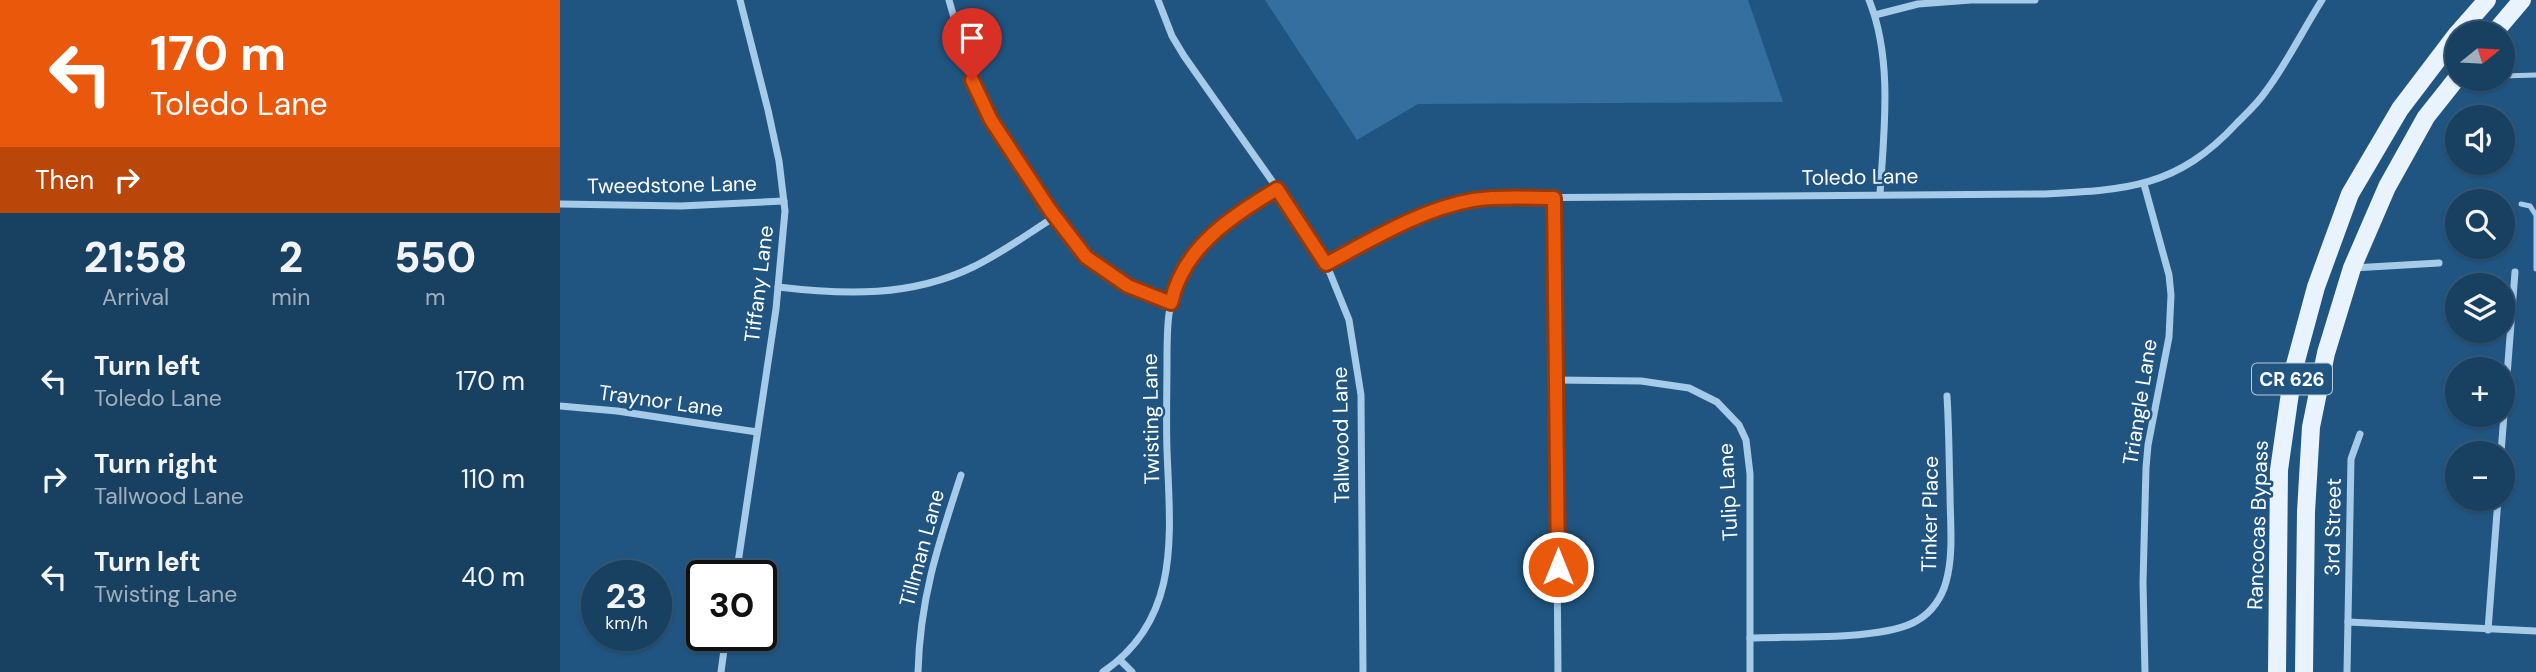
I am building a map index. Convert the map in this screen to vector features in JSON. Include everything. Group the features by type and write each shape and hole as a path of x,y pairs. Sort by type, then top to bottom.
{"main road":[{"name":"CR 626","path":"2468,21 2487,0"},
{"path":"2504,21 2522,0"},
{"name":"Rancocas Bypass","path":"2277,672 2279,470 2293,372 2316,287 2350,194 2400,109 2445,50"},
{"name":"CR 626","path":"2304,672 2306,512 2311,427 2326,353 2352,268 2386,187 2426,117 2447,91"}],"street":[{"name":"Tiffany Lane","path":"738,560 779,286 785,201 768,110 740,0"},
{"path":"949,0 976,90 991,120 1073,242 1099,268 1128,286 1171,303"},
{"name":"Tallwood Lane","path":"1158,0 1172,36 1184,56 1326,264 1349,320 1361,395 1363,672"},
{"path":"1869,0 1875,15 1884,76 1880,194"},
{"path":"1875,15 1918,4 1972,0 2035,0"},
{"name":"Toledo Lane","path":"1326,264 1413,220 1451,206 1494,198 2043,194 2095,191 2144,184 2192,164 2213,149 2265,93 2322,0"},
{"name":"Triangle Lane","path":"2144,184 2169,275 2171,295 2169,337 2146,468 2143,583 2145,672"},
{"name":"Twisting Lane","path":"1103,672 1120,660 1150,623 1164,587 1169,545 1168,331 1171,303 1181,274 1201,246 1228,221 1277,189"},
{"path":"1554,198 1558,672"},
{"name":"Tweedstone Lane","path":"560,204 681,206 785,201"},
{"path":"779,286 839,293 887,291 924,285 975,267 1056,216"},
{"path":"2352,268 2439,263"},
{"path":"2502,441 2515,272"},
{"name":"Tulip Lane","path":"1555,380 1641,381 1689,388 1717,402 1739,425 1746,440 1749,474 1750,672"},
{"name":"Tinker Place","path":"1750,638 1868,633 1901,628 1918,621 1930,611 1940,597 1946,581 1951,546 1947,396"},
{"name":"Traynor Lane","path":"560,406 617,411 757,432"},
{"name":"3rd Street","path":"2347,672 2351,459 2360,434"},
{"name":"Tillman Lane","path":"918,672 919,629 928,578 961,475"},
{"path":"2488,630 2497,511"},
{"path":"2348,622 2536,631"},
{"path":"721,672 724,651"},
{"path":"1120,660 1132,672"}],"lane":[{"path":"2515,76 2536,75"},
{"path":"2521,204 2530,206 2536,215 2536,269"}],"shaded area":[{"path":"1265,0 1748,0 1783,102 1418,104 1357,140"}],"route":[{"path":"972,80 991,120 1050,210 1086,257 1128,286 1171,303 1181,274 1201,246 1240,212 1277,189 1326,264 1413,220 1451,206 1494,198 1554,198 1558,567"}]}
